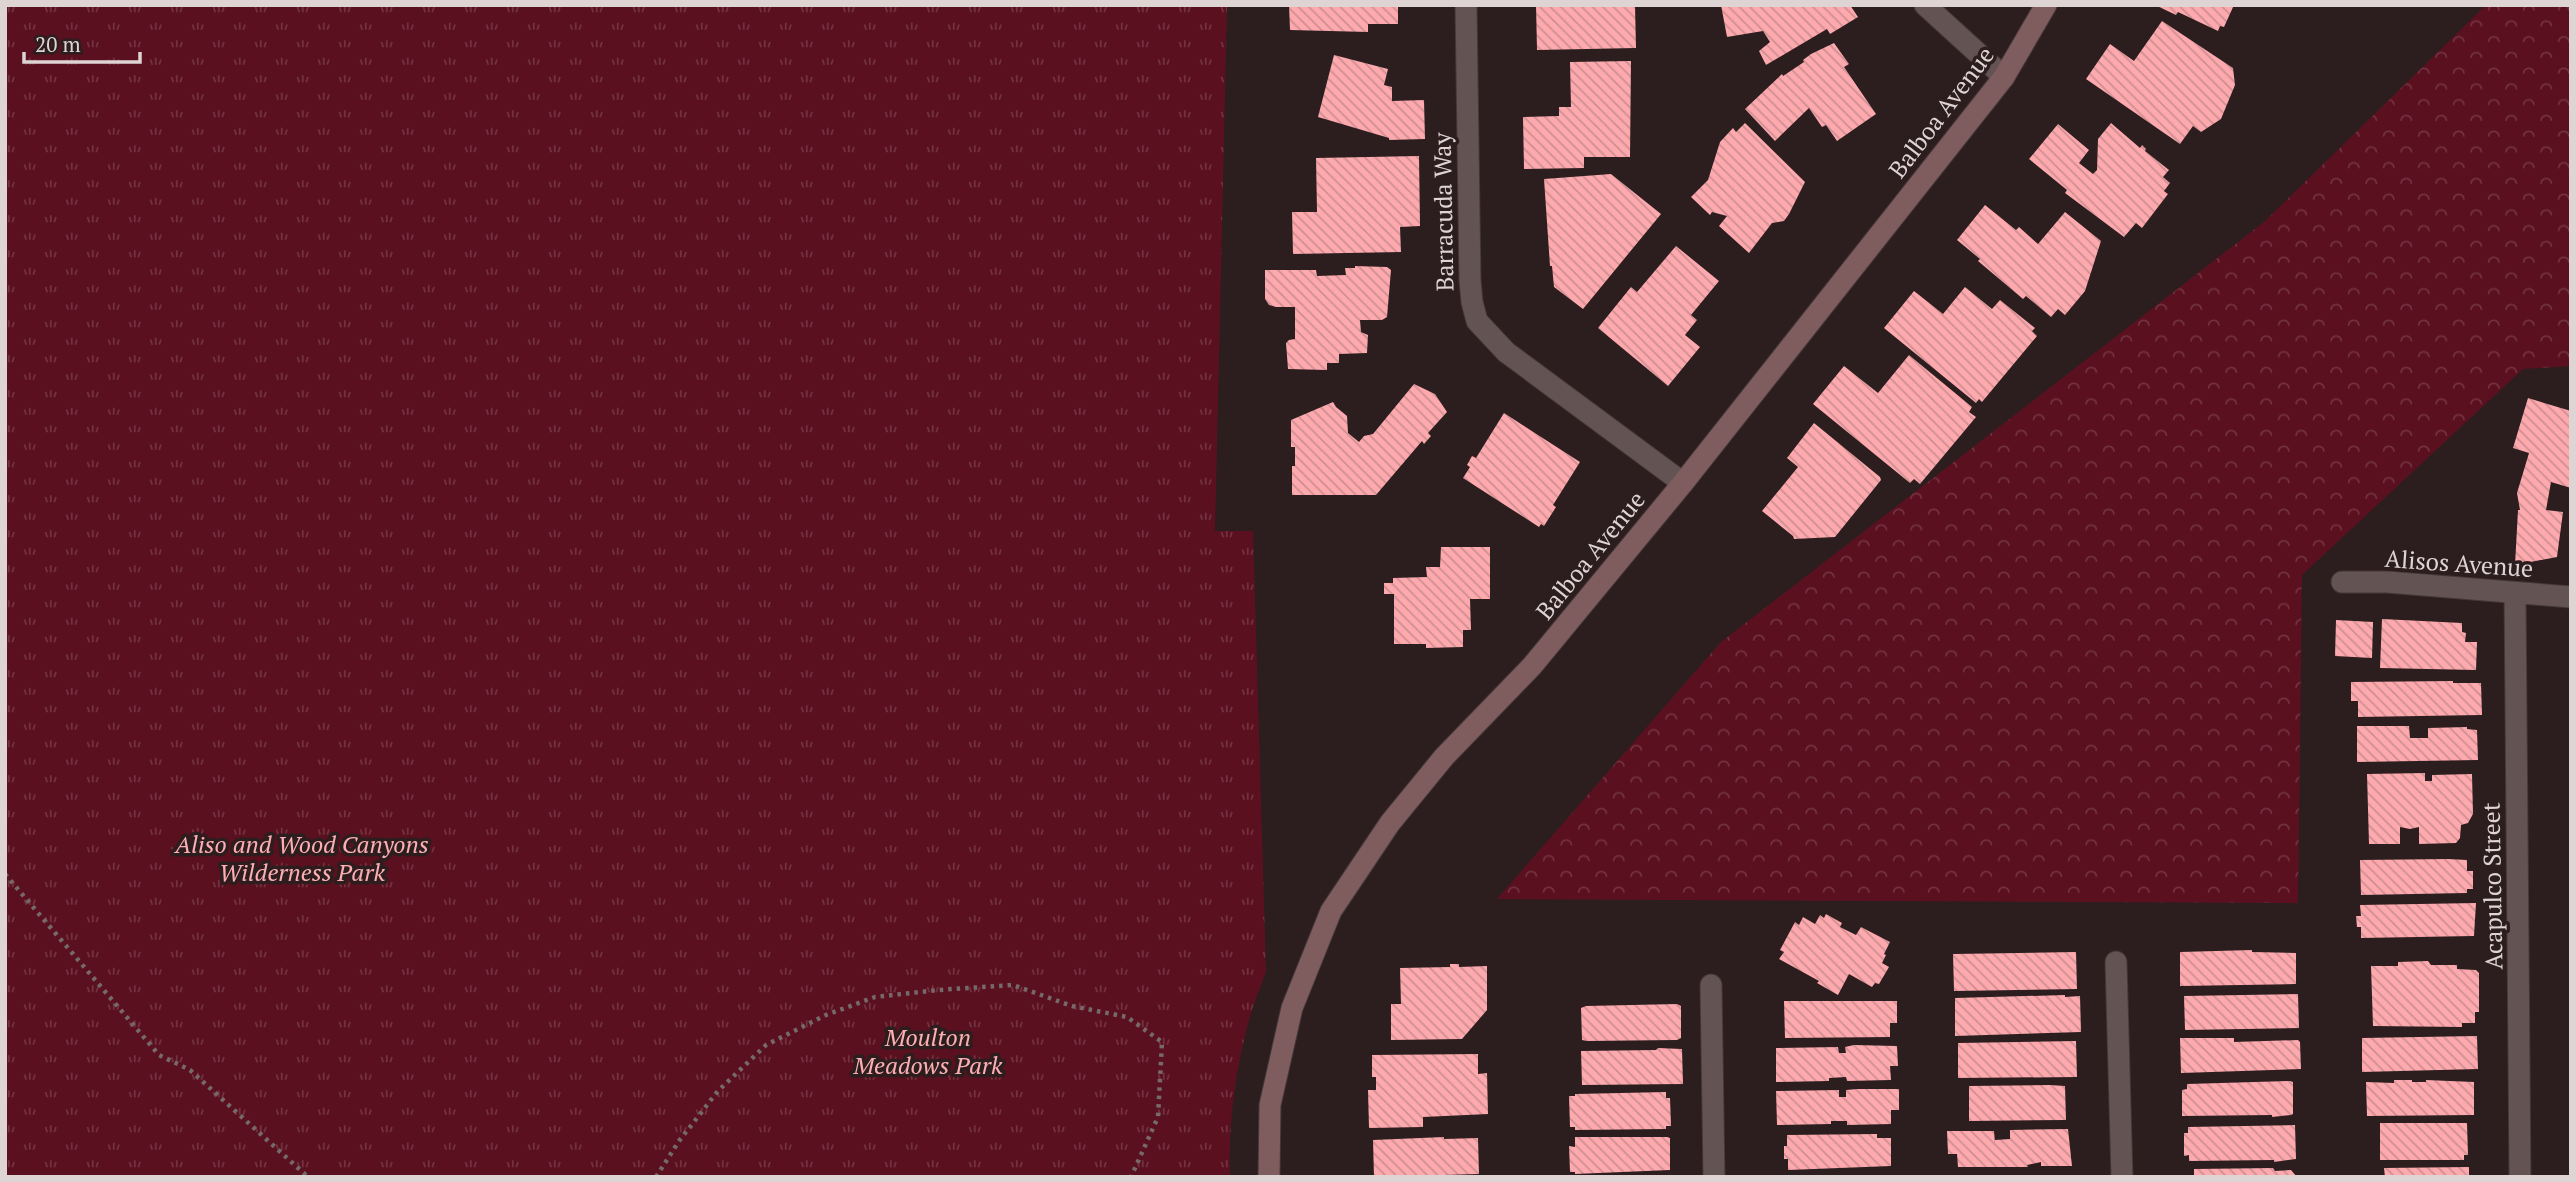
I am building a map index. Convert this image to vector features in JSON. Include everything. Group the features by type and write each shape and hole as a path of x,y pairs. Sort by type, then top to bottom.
{"street":[{"name":"Barracuda Way","path":"1466,5 1470,280 1477,321 1506,352 1684,483"},
{"path":"1925,5 2004,78"},
{"name":"Balboa Avenue","path":"1269,1177 1270,1105 1292,1008 1331,911 1390,823 1444,757 1532,666 1684,483 2004,78 2046,5"},
{"name":"Alisos Avenue","path":"2342,582 2387,582 2571,597"},
{"name":"Acapulco Street","path":"2515,594 2520,1177"},
{"path":"2116,962 2122,1177"},
{"path":"1710,985 1714,1177"}],"path":[{"path":"5,874 159,1055 190,1070 308,1177"},
{"path":"656,1177 679,1141 718,1091 766,1045 827,1015 875,998 1013,985 1072,1006 1127,1017 1162,1042 1158,1117 1131,1177"}],"green space":[{"path":"5,5 1227,5 1215,531 1253,531 1266,972 1250,1017 1239,1061 1231,1119 1230,1177 5,1177"},
{"path":"2486,5 2571,5 2571,366 2523,369 2302,575 2298,903 1497,899 1721,642 2264,222"}],"building":[{"path":"1289,5 1398,5 1398,24 1368,24 1368,32 1290,30"},
{"path":"1536,5 1635,5 1636,48 1537,50"},
{"path":"1721,5 1850,5 1858,17 1830,34 1827,29 1766,65 1759,51 1770,42 1763,31 1727,37"},
{"path":"2155,5 2234,5 2224,27 2220,26 2218,31 2178,12 2176,15"},
{"path":"2162,21 2233,68 2235,85 2221,119 2201,132 2193,126 2180,144 2086,79 2110,44 2134,61"},
{"path":"1834,43 1849,64 1844,67 1876,114 1837,141 1826,125 1822,127 1809,108 1775,141 1745,109 1782,74 1783,76 1804,62 1811,54"},
{"path":"1334,55 1388,69 1384,85 1392,87 1392,101 1424,100 1425,139 1389,140 1318,117"},
{"path":"1631,61 1630,157 1584,157 1584,168 1524,169 1523,117 1559,116 1559,107 1571,107 1570,62"},
{"path":"1745,123 1805,182 1784,221 1772,223 1749,253 1719,226 1727,216 1712,212 1710,215 1691,197 1708,180 1720,142 1733,128 1736,132"},
{"path":"2111,123 2140,148 2142,145 2145,151 2169,170 2163,177 2170,183 2164,191 2168,194 2142,228 2136,223 2124,237 2065,193 2067,190 2029,159 2058,124 2089,150 2079,163 2093,174 2097,170 2098,139"},
{"path":"1419,156 1420,226 1400,227 1401,252 1293,254 1292,212 1317,212 1316,158"},
{"path":"1611,174 1661,214 1583,309 1554,287 1544,179"},
{"path":"1985,205 2016,230 2019,227 2038,244 2065,212 2101,241 2085,291 2065,315 2058,309 2051,317 2026,296 2023,299 1957,240"},
{"path":"1676,246 1719,281 1691,315 1697,320 1685,335 1700,347 1668,386 1598,328 1631,287 1637,292"},
{"path":"1387,267 1391,270 1387,317 1382,320 1360,320 1361,332 1368,335 1367,353 1339,354 1339,363 1327,363 1327,370 1288,369 1286,343 1295,339 1295,307 1269,305 1265,299 1265,270 1316,270 1317,276 1346,275 1345,268"},
{"path":"1965,287 1992,309 2000,300 2035,328 2032,331 2037,336 1982,402 1979,399 1976,403 1884,328 1914,291 1943,314"},
{"path":"1909,355 1972,407 1969,412 1976,417 1920,484 1914,479 1910,483 1813,404 1844,366 1878,393"},
{"path":"1414,384 1435,394 1447,412 1428,433 1431,436 1424,444 1422,441 1376,495 1292,495 1295,447 1291,447 1291,420 1333,402 1347,416 1348,433 1359,442 1364,436 1373,434"},
{"path":"2528,398 2571,411 2571,488 2551,482 2546,510 2563,512 2557,557 2515,565 2520,510 2517,493 2529,453 2513,448"},
{"path":"1504,413 1580,462 1553,505 1556,507 1544,526 1541,524 1539,527 1463,478 1470,467 1467,465 1472,456 1476,458"},
{"path":"1814,423 1881,480 1835,537 1794,539 1762,511 1798,467 1787,458"},
{"path":"1441,547 1490,547 1490,599 1470,599 1471,630 1463,630 1463,647 1426,648 1426,644 1394,644 1394,594 1384,594 1384,583 1393,583 1393,578 1427,577 1426,567 1440,567"},
{"path":"2382,619 2462,623 2462,632 2466,633 2465,642 2477,642 2476,670 2380,668"},
{"path":"2336,620 2373,622 2372,658 2335,656"},
{"path":"2351,682 2481,683 2482,715 2358,717 2358,701 2351,701"},
{"path":"2357,726 2409,726 2410,738 2428,738 2428,728 2467,727 2477,730 2478,760 2357,762"},
{"path":"2425,773 2425,781 2432,781 2432,775 2472,774 2473,814 2468,823 2461,825 2460,838 2456,843 2419,844 2419,827 2400,827 2400,844 2369,844 2367,774"},
{"path":"2360,860 2467,860 2467,871 2473,871 2473,889 2467,889 2467,893 2361,895"},
{"path":"2476,903 2474,936 2361,938 2361,927 2357,927 2356,916 2361,916 2360,905"},
{"path":"1826,914 1842,923 1840,927 1856,935 1861,927 1890,942 1882,963 1889,967 1879,984 1875,983 1872,987 1849,974 1838,995 1779,959 1784,952 1780,950 1795,922 1799,925 1803,917 1815,924 1820,915 1824,918"},
{"path":"2252,950 2296,953 2296,984 2180,986 2180,952"},
{"path":"2076,952 2077,989 1954,991 1953,954"},
{"path":"2428,961 2431,965 2457,965 2457,969 2476,970 2479,973 2479,1012 2475,1012 2475,1023 2462,1023 2462,1027 2373,1026 2371,966 2398,966 2398,962"},
{"path":"1450,964 1459,964 1459,967 1487,966 1487,1010 1462,1039 1391,1040 1391,1004 1401,1004 1400,968 1450,967"},
{"path":"2298,994 2299,1028 2185,1030 2184,996"},
{"path":"2080,996 2081,1032 1955,1036 1955,998"},
{"path":"1784,1001 1897,1001 1897,1023 1890,1023 1890,1037 1785,1038"},
{"path":"1586,1006 1681,1006 1681,1038 1677,1040 1582,1040 1581,1008"},
{"path":"2477,1036 2478,1069 2362,1072 2362,1038"},
{"path":"2180,1038 2234,1038 2234,1042 2298,1040 2301,1069 2181,1073"},
{"path":"2076,1041 2077,1077 1958,1078 1958,1043"},
{"path":"1897,1046 1898,1066 1890,1066 1891,1080 1847,1081 1846,1077 1829,1078 1829,1081 1776,1082 1776,1048 1838,1047 1839,1053 1846,1053 1845,1047"},
{"path":"1682,1049 1683,1084 1582,1085 1581,1051"},
{"path":"1478,1054 1478,1074 1487,1073 1488,1114 1423,1117 1423,1127 1369,1128 1368,1090 1376,1090 1376,1077 1372,1077 1372,1055"},
{"path":"2394,1080 2474,1082 2474,1115 2367,1116 2366,1082 2394,1083"},
{"path":"2293,1082 2291,1115 2182,1116 2182,1090 2187,1089 2187,1084"},
{"path":"1969,1086 2065,1086 2066,1120 1969,1121"},
{"path":"1899,1089 1899,1110 1891,1110 1891,1124 1847,1125 1847,1121 1831,1121 1831,1124 1777,1125 1776,1091 1839,1090 1839,1097 1846,1097 1846,1090"},
{"path":"1666,1092 1666,1098 1670,1098 1671,1126 1666,1126 1666,1129 1575,1130 1575,1127 1570,1127 1569,1096"},
{"path":"2380,1123 2467,1123 2468,1155 2464,1155 2464,1160 2380,1160"},
{"path":"2295,1125 2296,1159 2274,1162 2189,1161 2189,1155 2184,1156 2184,1133 2188,1133 2188,1127"},
{"path":"2068,1129 2072,1166 2041,1166 2041,1162 2027,1165 2028,1167 1958,1167 1957,1154 1948,1154 1947,1131 1994,1131 1995,1143 1995,1140 2010,1139 2010,1130"},
{"path":"1877,1134 1877,1138 1891,1138 1891,1166 1788,1170 1788,1159 1784,1159 1787,1135"},
{"path":"1575,1137 1670,1138 1670,1170 1575,1174 1570,1172 1569,1146 1575,1147"},
{"path":"1478,1138 1479,1174 1374,1177 1373,1140"},
{"path":"2469,1167 2469,1177 2385,1177 2384,1168"},
{"path":"2273,1168 2275,1171 2291,1170 2297,1177 2194,1177 2194,1169"}],"park label":[{"name":"Aliso and Wood Canyons Wilderness Park","path":"302,858"},
{"name":"Moulton Meadows Park","path":"928,1051"}]}
